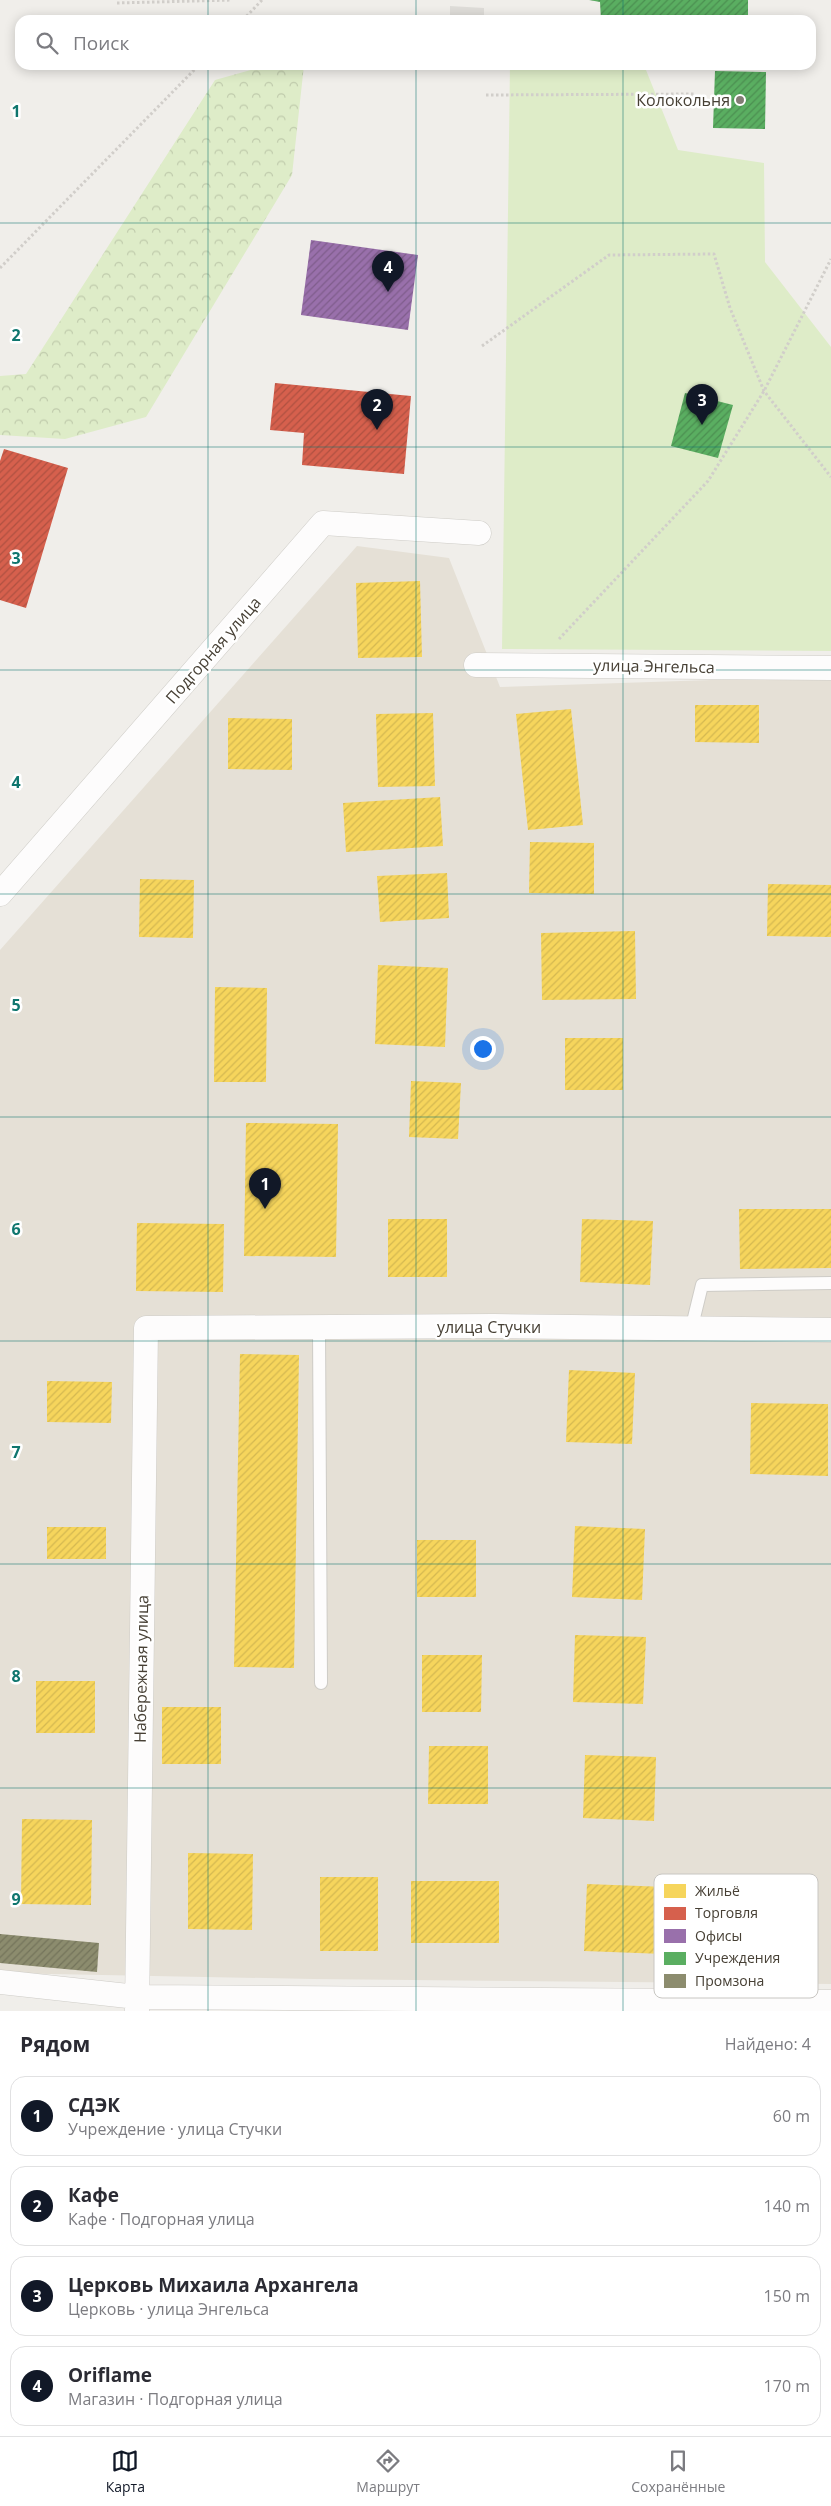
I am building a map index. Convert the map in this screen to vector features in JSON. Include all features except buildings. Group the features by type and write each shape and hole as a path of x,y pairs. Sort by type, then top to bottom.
{"street":[{"name":"Подгорная улица","path":"0,894 323,523 479,533"},
{"name":"улица Энгельса","path":"476,665 831,668"},
{"name":"улица Стучки","path":"146,1328 494,1326 691,1330 831,1330"},
{"name":"Набережная улица","path":"137,2004 146,1328"},
{"path":"0,1982 137,2004 831,2002"}],"lane":[{"path":"691,1330 702,1285 831,1283"},
{"path":"319,1328 321,1683"}],"path":[{"path":"117,3 232,0"},
{"path":"248,15 262,0"},
{"path":"0,268 194,70"},
{"path":"486,95 695,94"},
{"path":"482,346 609,255 714,254 730,308 764,391 831,476"},
{"path":"534,665 708,481 764,391 831,259"}],"shaded area":[{"path":"450,6 484,8 484,15 450,15"},
{"path":"357,546 449,558 500,687 831,676 831,1984 818,1984 818,1874 654,1874 654,1982 313,1979 0,1973 0,950"}],"green space":[{"path":"251,70 303,70 292,175 146,417 65,439 0,435 0,376 26,374 215,80"},
{"path":"510,70 646,70 678,150 764,163 765,262 831,347 831,651 502,649"}],"place":[{"name":"Колокольня","path":"740,100"},
{"name":"Oriflame","path":"388,292"},
{"name":"Церковь Михаила Архангела","path":"702,425"},
{"name":"Кафе","path":"377,430"},
{"name":"СДЭК","path":"265,1209"}]}
